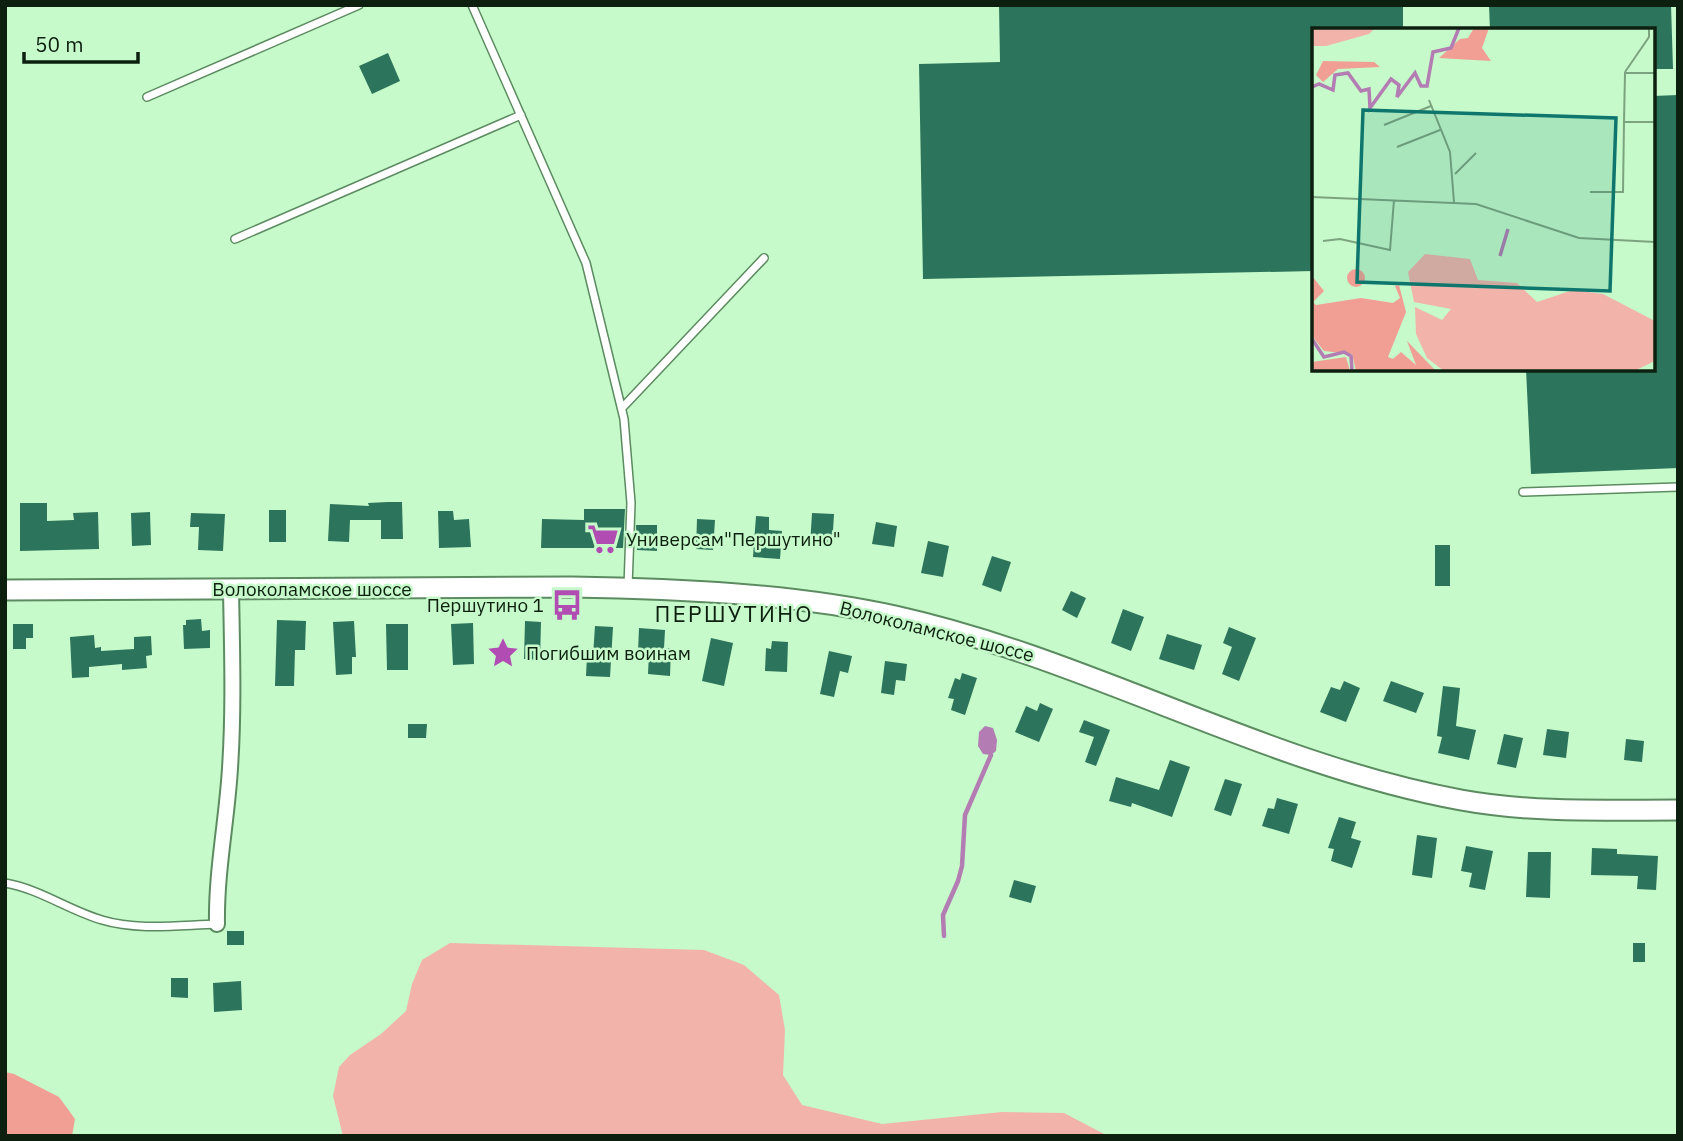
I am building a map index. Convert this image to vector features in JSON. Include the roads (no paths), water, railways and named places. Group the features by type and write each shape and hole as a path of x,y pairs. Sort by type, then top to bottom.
{"street":[{"name":"Волоколамское шоссе","path":"5,590 628,588 772,596 834,604 897,617 1040,657 1294,754 1393,784 1461,800 1518,807 1678,810"},
{"path":"217,924 233,720 231,589"}],"lane":[{"path":"147,97 359,5"},
{"path":"472,5 586,263 622,408 632,503 628,588"},
{"path":"235,239 521,115"},
{"path":"622,408 764,258"},
{"path":"1523,492 1678,487"},
{"path":"5,883 40,893 80,913 105,921 134,925 217,924"}],"waterway":[{"path":"944,936 943,915 962,866 965,815 991,755"}],"place":[{"name":"Универсам\"Першутино\"","path":"603,539"},
{"name":"Першутино 1","path":"567,605"},
{"name":"Погибшим воинам","path":"503,653"}],"district":[{"name":"ПЕРШУТИНО","path":"734,613"}]}
